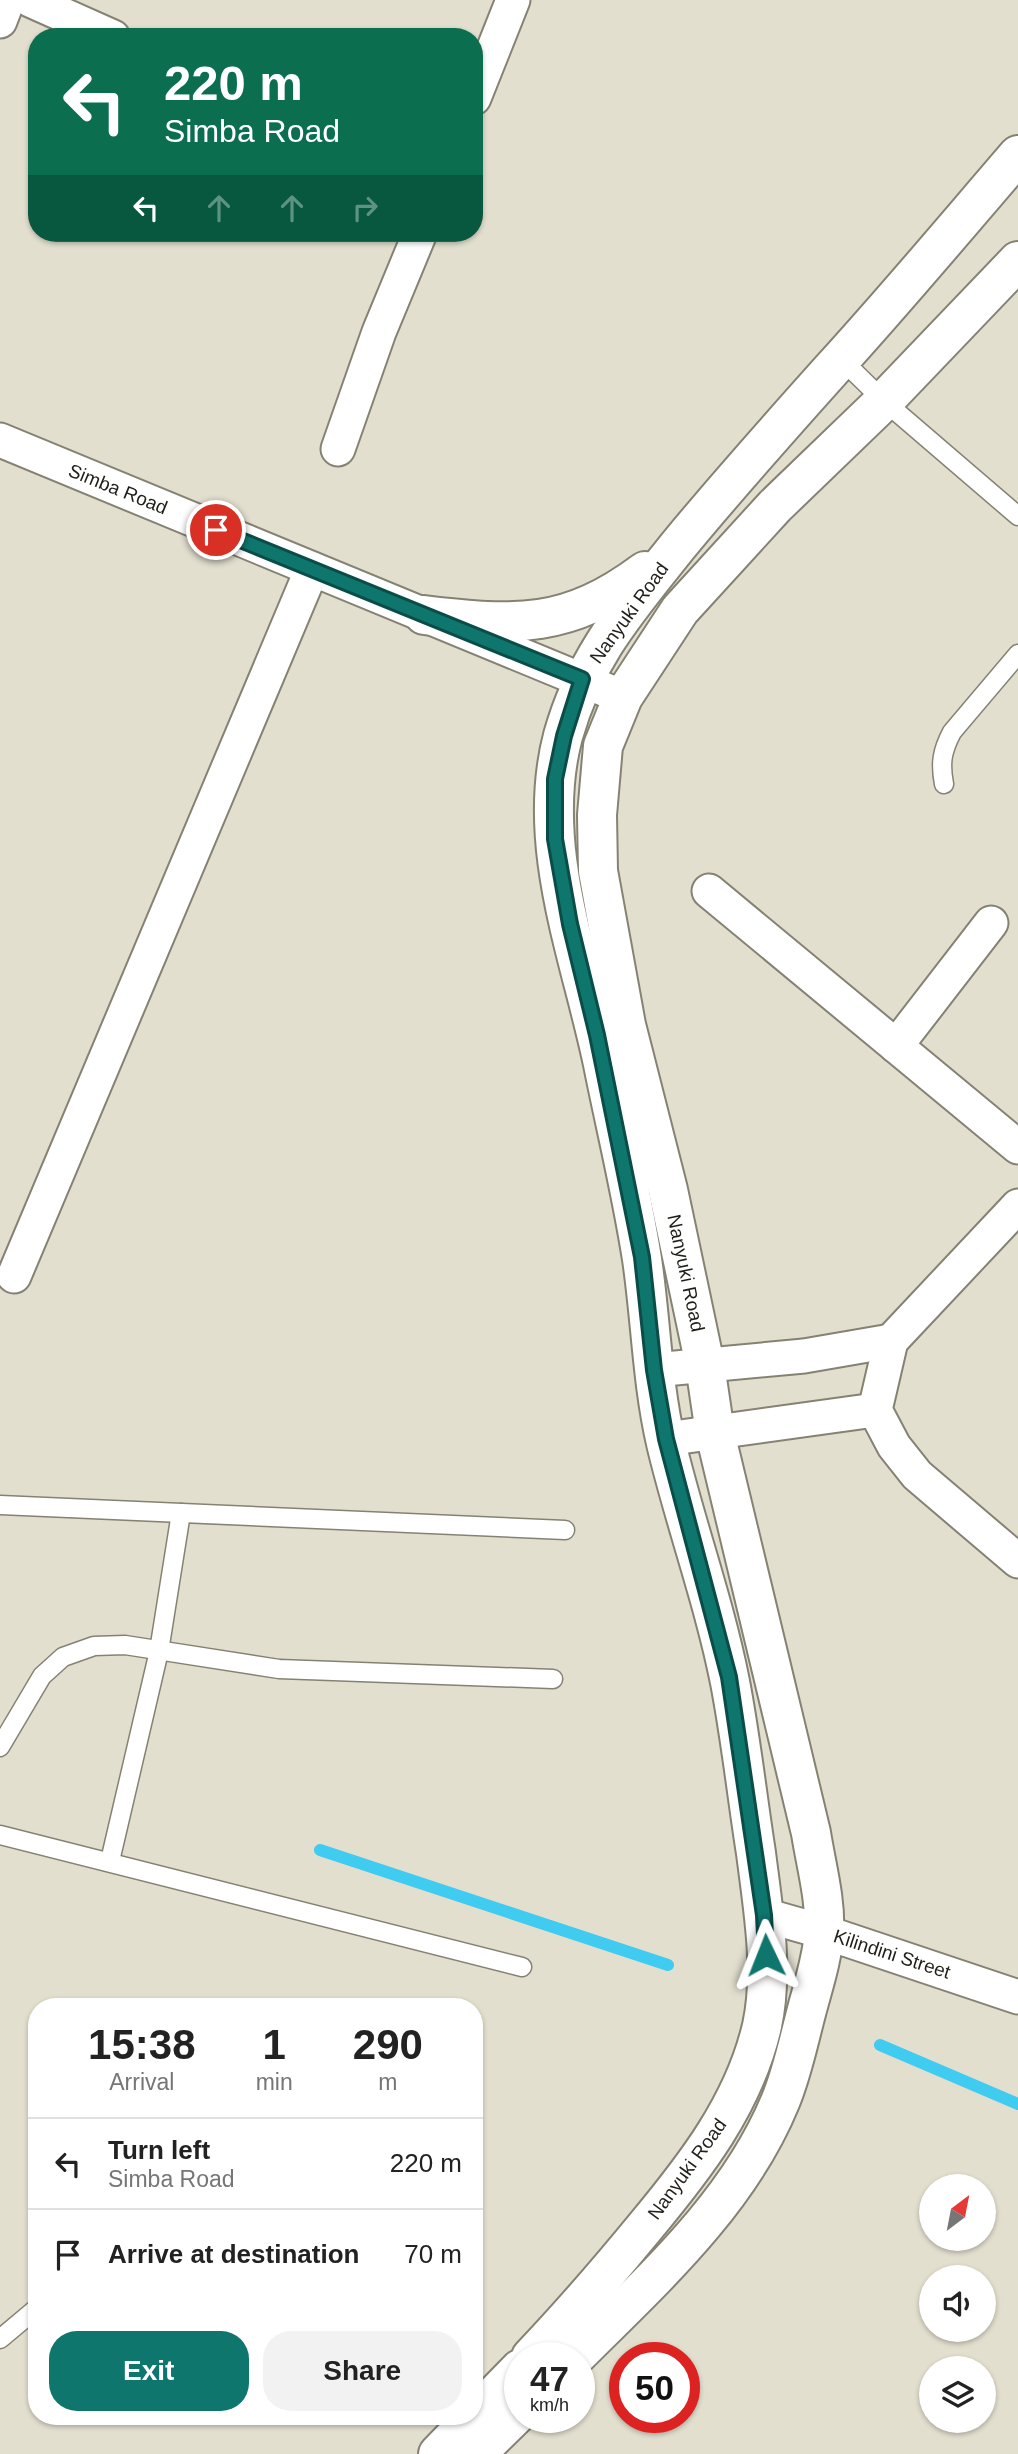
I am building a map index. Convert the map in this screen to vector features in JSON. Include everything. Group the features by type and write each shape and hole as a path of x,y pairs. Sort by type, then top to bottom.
{"main road":[{"name":"Nanyuki Road","path":"544,2342 683,2182 717,2133 752,2058 763,2020 766,1975 764,1915 729,1677 666,1439 654,1370 642,1257 597,1035 573,936 555,839 555,779 564,736 582,679 600,647 682,541 732,480 1018,155"},
{"name":"Nanyuki Road","path":"590,2342 690,2239 725,2197 761,2141 780,2103 792,2070 820,1960 824,1932 822,1896 808,1820 715,1433 705,1365 668,1190 626,1025 598,871 597,815 603,746 623,697 680,610 709,575 819,462 884,401 1018,261"},
{"path":"424,615 501,623 544,620 565,615 591,605 627,585 682,541"},
{"path":"483,2407 504,2385"},
{"path":"438,2454 465,2425"},
{"path":"476,2454 504,2427"}],"street":[{"path":"0,21 8,0"},
{"path":"30,0 93,28"},
{"path":"483,75 513,0"},
{"path":"338,449 379,332 417,242"},
{"name":"Simba Road","path":"0,440 623,697"},
{"path":"14,1276 312,569"},
{"path":"709,891 1018,1147"},
{"path":"896,1046 991,923"},
{"path":"1018,1206 891,1341 875,1410 894,1446 917,1475 1018,1561"},
{"path":"654,1370 804,1356 891,1341"},
{"path":"666,1439 875,1410"},
{"name":"Kilindini Street","path":"764,1915 824,1932 1018,1997"}],"lane":[{"path":"841,359 884,401 1018,516"},
{"path":"944,783 940,764 944,747 952,732 1018,654"},
{"path":"0,1505 565,1530"},
{"path":"110,1861 159,1651 181,1513"},
{"path":"0,1747 43,1675 63,1657 94,1646 125,1645 279,1668 553,1678"},
{"path":"0,1835 522,1967"},
{"path":"0,2339 28,2316"}],"waterway":[{"path":"320,1850 668,1965"},
{"path":"880,2045 1018,2104"}],"route":[{"path":"216,530 582,679 564,736 555,779 555,839 570,924 597,1035 642,1257 654,1370 666,1439 729,1677 764,1915 766,1955"}]}
